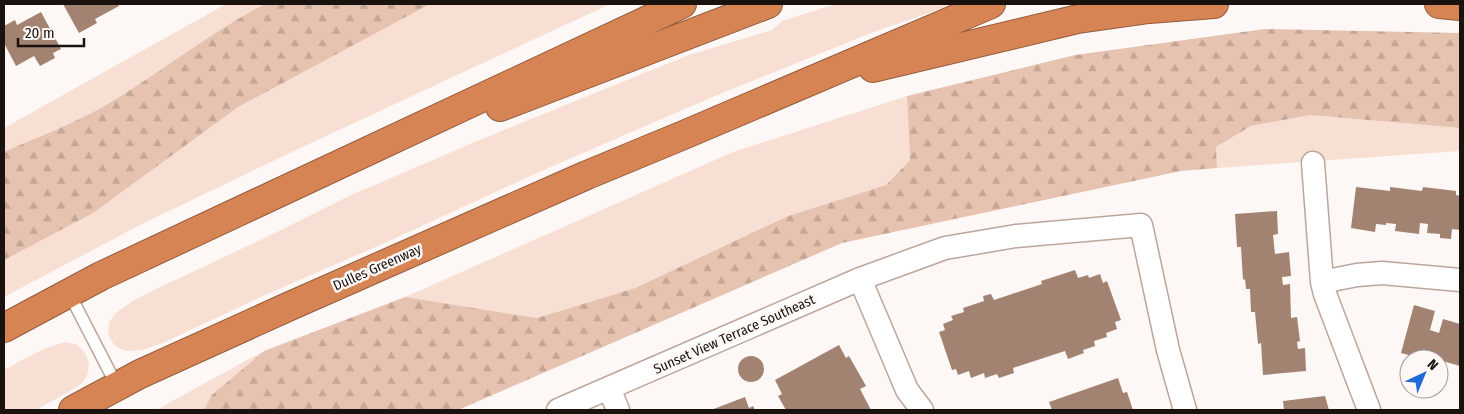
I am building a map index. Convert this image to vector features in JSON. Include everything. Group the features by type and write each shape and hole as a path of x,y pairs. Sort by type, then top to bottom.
{"highway":[{"path":"4,328 101,276 682,4"},
{"path":"284,190 768,4"},
{"path":"686,134 991,4"},
{"path":"686,134 884,65 1078,19 1148,9 1214,4"},
{"path":"1439,4 1460,6"},
{"name":"Dulles Greenway","path":"73,410 140,374 299,302 587,175 686,134"}],"street":[{"path":"1313,163 1322,282 1369,410"},
{"name":"Sunset View Terrace Southeast","path":"558,410 860,279 945,248 1016,236 1141,226 1168,350 1185,410"},
{"path":"1322,282 1357,275 1382,273 1460,280"},
{"path":"860,279 907,390 922,410"},
{"path":"609,388 618,410"}],"lane":[{"path":"69,293 117,386"}],"shaded area":[{"path":"226,4 610,4 142,224 4,297 4,128"},
{"path":"836,4 955,4 871,33 715,96 539,172 165,342 143,350 125,351 114,345 108,334 109,322 116,313 131,302 349,196 489,136 689,55 772,30 782,21"},
{"path":"907,96 910,160 886,185 788,216 635,288 537,318 405,297 733,152"},
{"path":"1310,115 1460,128 1460,151 1217,168 1216,147 1251,126"},
{"path":"65,342 76,344 85,353 89,363 88,373 84,381 77,387 36,410 4,410 4,370 41,351"},
{"path":"264,351 213,395 204,410 156,410"}],"green space":[{"path":"265,4 430,4 238,107 93,213 4,260 4,152 65,126 101,108 223,28"},
{"path":"1265,29 1460,33 1460,128 1310,115 1251,126 1216,147 1217,168 1181,171 842,243 458,410 204,410 212,395 264,351 405,297 537,318 635,288 788,216 886,185 910,160 907,96 1075,55"}],"building":[{"path":"63,4 118,4 119,6 95,19 97,23 79,33"},
{"path":"41,12 61,49 53,53 55,58 40,66 34,56 16,66 4,43 4,26 15,20 17,25"},
{"path":"1356,187 1390,191 1390,187 1422,191 1423,187 1456,191 1456,195 1460,196 1460,230 1452,229 1451,239 1440,238 1440,234 1427,233 1428,224 1420,223 1419,234 1395,231 1396,224 1386,223 1386,225 1376,224 1375,232 1351,228"},
{"path":"1277,211 1278,234 1273,235 1275,254 1289,252 1291,276 1282,277 1283,285 1290,284 1291,318 1297,317 1300,341 1297,342 1298,349 1305,348 1306,371 1263,375 1261,343 1258,344 1255,312 1251,312 1250,289 1246,289 1245,279 1243,280 1241,247 1237,247 1235,214"},
{"path":"1075,270 1078,278 1088,275 1089,278 1100,274 1103,283 1107,281 1121,320 1115,322 1117,329 1106,333 1107,337 1094,341 1095,346 1083,350 1084,353 1068,359 1065,351 1013,368 1014,373 999,378 997,374 985,378 984,373 971,378 969,371 958,375 956,369 952,370 939,332 945,330 943,324 953,320 951,316 964,312 963,308 984,301 983,296 991,294 994,300 1042,284 1041,281"},
{"path":"1414,305 1435,311 1430,330 1439,333 1443,319 1460,324 1460,366 1449,363 1449,349 1402,349"},
{"path":"839,345 846,358 849,356 866,386 860,389 871,410 786,410 778,396 782,394 775,380"},
{"path":"751,356 760,360 764,369 760,378 751,382 742,378 738,369 742,360"},
{"path":"1118,378 1123,393 1127,392 1133,410 1052,410 1049,402"},
{"path":"1325,396 1329,410 1284,410 1283,401"},
{"path":"745,397 749,408 753,406 755,410 711,410"}]}
